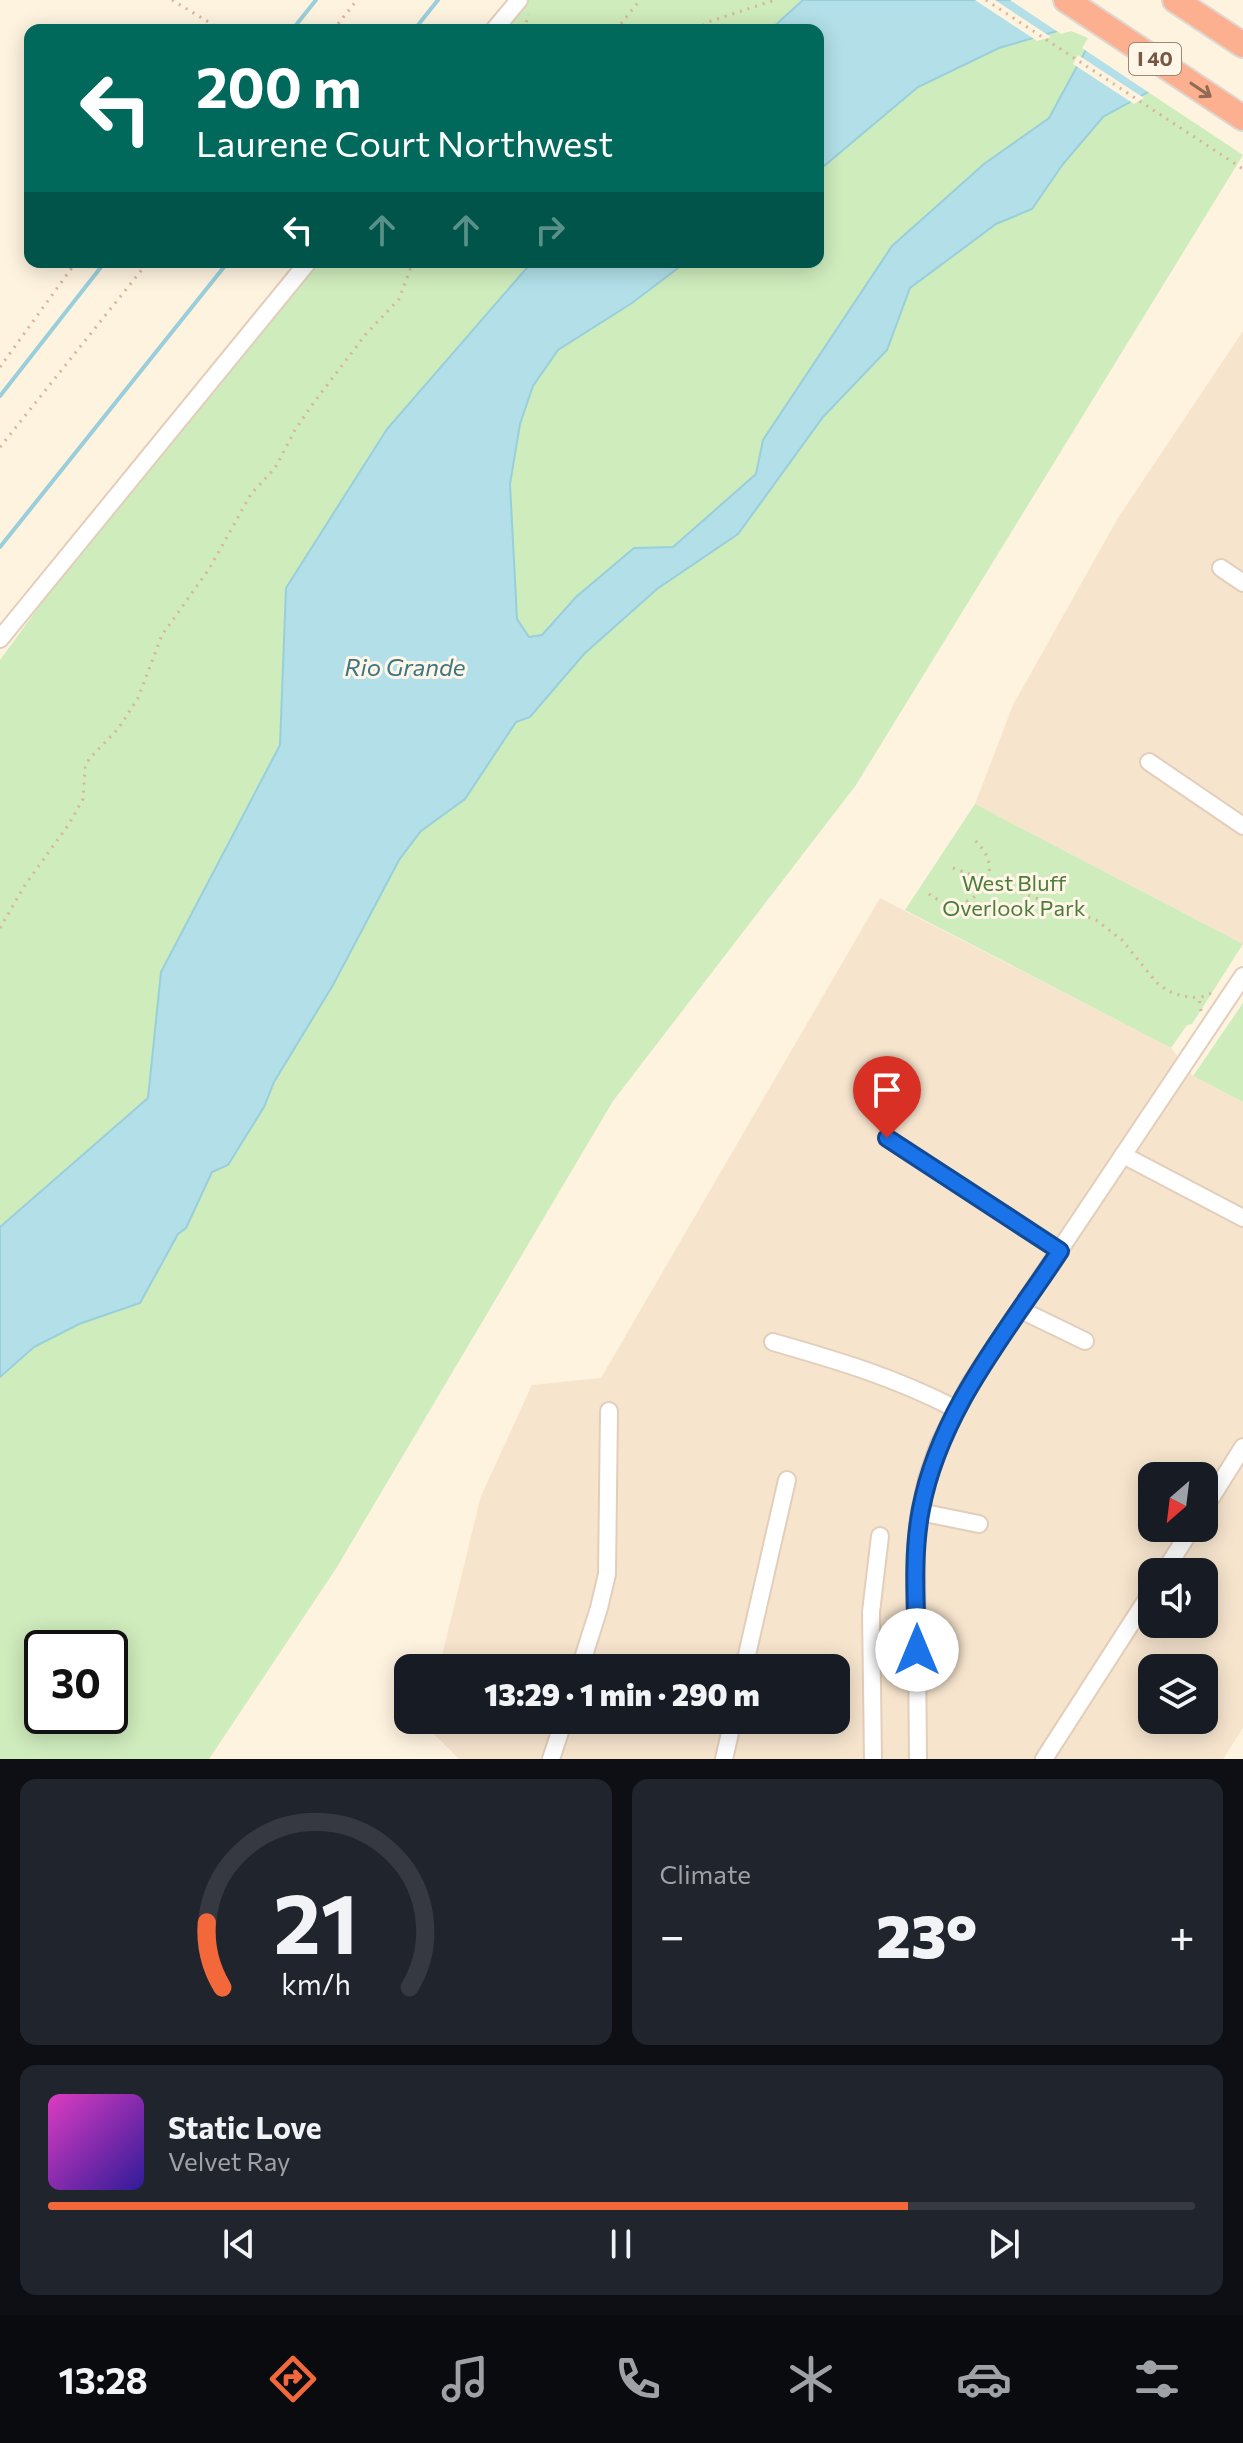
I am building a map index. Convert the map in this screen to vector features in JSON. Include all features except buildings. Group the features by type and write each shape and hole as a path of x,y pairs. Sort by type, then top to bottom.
{"highway":[{"name":"I 40","path":"1066,0 1243,118"},
{"name":"I 40","path":"1175,0 1243,45"}],"street":[{"path":"499,24 519,0"},
{"path":"0,639 303,268"},
{"path":"1221,568 1243,583"},
{"path":"1149,762 1243,826"},
{"path":"918,1759 916,1548 927,1479 939,1444 970,1384 1243,976"},
{"path":"887,1138 1060,1251"},
{"path":"1123,1155 1243,1218"},
{"path":"1021,1310 1085,1341"},
{"path":"773,1342 863,1368 956,1409"},
{"path":"584,1654 607,1574 609,1411"},
{"path":"1218,1487 1243,1447"},
{"path":"747,1654 787,1480"},
{"path":"920,1512 979,1524"},
{"path":"873,1759 871,1612 880,1536"},
{"path":"1044,1759 1138,1613"},
{"path":"551,1759 559,1734"},
{"path":"724,1759 730,1734"}],"path":[{"path":"172,0 212,24"},
{"path":"338,24 357,0"},
{"path":"621,24 640,0"},
{"path":"705,24 775,0"},
{"path":"986,0 1243,169"},
{"path":"0,367 72,268"},
{"path":"0,447 143,268"},
{"path":"0,928 83,799 85,768 89,759 118,729 138,698 162,635 209,569 251,494 275,468 312,405 366,334 399,299 411,268"},
{"path":"929,894 944,903 956,905 976,896 987,881 989,861 972,837"},
{"path":"953,868 1096,920 1122,940 1156,982 1168,991 1199,998 1211,992 1215,995"},
{"path":"1199,998 1200,1010 1204,1013"}],"shaded area":[{"path":"1243,331 1243,944 975,804 1013,705 1118,518"},
{"path":"880,898 1171,1048 1193,1076 1243,1102 1243,1728 1223,1759 459,1759 434,1734 850,1734 850,1654 442,1654 481,1496 532,1385 601,1378"}],"green space":[{"path":"529,0 803,0 777,24 509,24"},
{"path":"1071,27 1094,36 1049,118 984,164 892,246 763,440 756,474 673,548 634,548 576,597 542,635 529,637 517,619 510,484 520,424 533,386 558,350 632,303 678,268 824,268 824,166 918,87 999,48"},
{"path":"1148,92 1243,155 856,785 613,1101 337,1567 209,1759 0,1759 0,1377 34,1348 79,1324 140,1303 178,1234 186,1228 213,1171 228,1165 264,1107 274,1082 333,985 399,860 421,831 465,799 516,722 530,717 584,654 657,589 738,534 823,417 887,350 910,288 996,224 1032,209 1063,164 1103,117"},
{"path":"309,268 527,268 387,429 286,588 280,745 161,971 148,1098 0,1227 0,660 100,523"},
{"name":"West Bluff Overlook Park","path":"975,804 1243,944 1192,1024 1187,1025 1171,1048 905,910"},
{"path":"1243,1003 1243,1102 1193,1076"}],"water":[{"name":"Rio Grande","path":"803,0 1194,0 1148,92 1103,117 1063,164 1032,209 996,224 910,288 887,350 823,417 738,534 657,589 584,654 530,717 516,722 465,799 421,831 399,860 333,985 274,1082 264,1107 228,1165 212,1172 186,1228 178,1234 140,1303 79,1324 34,1347 0,1377 0,1227 148,1098 161,972 280,745 286,588 387,429 527,268 678,268 632,303 558,350 533,386 520,424 510,484 517,619 529,637 542,635 576,597 634,548 673,547 756,474 763,440 892,246 984,164 1049,118 1093,37 1071,27 999,48 918,87 824,166 824,24 777,24"}],"pier":[{"path":"975,0 995,0 1051,37 1037,41"},
{"path":"1010,0 1198,0 1151,94 1082,48 1088,38 1071,31 1061,34"},
{"path":"1078,55 1144,98 1134,104 1073,64"}],"waterway":[{"path":"297,24 316,0"},
{"path":"419,24 438,0"},
{"path":"0,396 100,268"},
{"path":"0,547 223,268"}],"route":[{"path":"887,1138 1060,1251 970,1384 939,1444 927,1479 916,1548 917,1650"}]}
